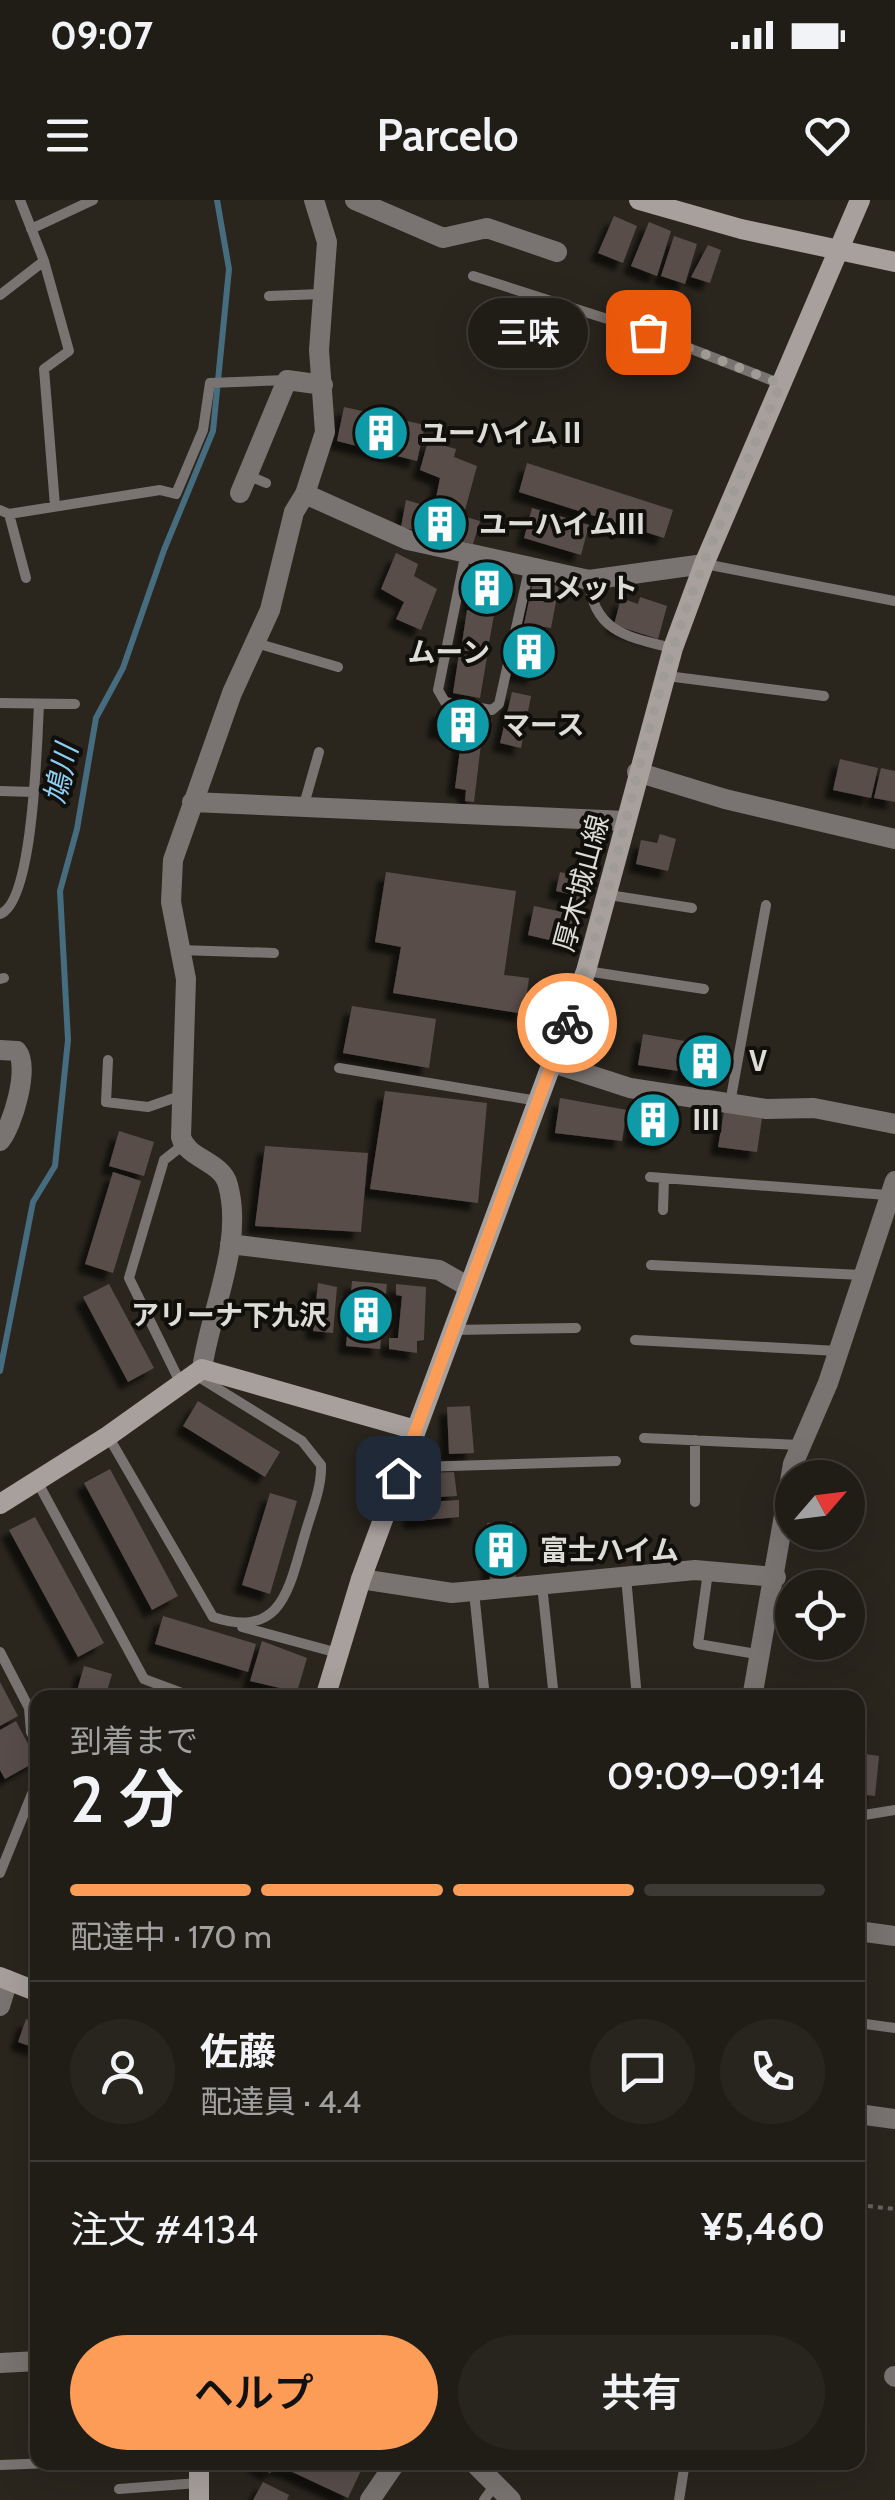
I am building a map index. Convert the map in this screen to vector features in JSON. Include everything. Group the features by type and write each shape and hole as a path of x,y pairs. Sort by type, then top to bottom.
{"main road":[{"name":"厚木城山線","path":"328,1690 361,1579 586,971 673,648 704,564 860,200"},
{"path":"646,201 895,262"},
{"path":"0,1504 108,1436 192,1375 416,1430"},
{"path":"4,1979 30,1989"}],"street":[{"path":"192,1375 230,1244 225,1177 184,1145 180,1096 186,979 171,902 173,860 232,694 270,610 294,512 305,494 325,432 319,350 327,242 314,200"},
{"path":"355,200 390,224 465,242 487,228 546,254"},
{"path":"251,484 287,380 323,386"},
{"path":"305,494 408,540 529,570 589,580 704,564"},
{"path":"637,772 724,799 895,840"},
{"path":"192,802 626,822"},
{"path":"0,1050 17,1051 23,1064 8,1129 0,1141"},
{"path":"553,1063 630,1088 766,1109 814,1108 895,1124"},
{"path":"777,1570 799,1445 839,1350 891,1188"},
{"path":"230,1244 439,1270 469,1287"},
{"path":"361,1579 426,1592 474,1592 708,1571 775,1577"},
{"path":"754,1690 775,1583"},
{"path":"865,1932 895,1936"},
{"path":"0,2006 4,1979"},
{"path":"865,2115 895,2119"},
{"path":"0,2363 30,2361"},
{"path":"370,2500 391,2470"},
{"path":"490,2492 511,2500"}],"lane":[{"path":"20,200 44,261 69,350 44,369 55,506"},
{"path":"31,230 93,200"},
{"path":"0,295 44,261"},
{"path":"473,276 648,332 781,384"},
{"path":"270,296 321,294"},
{"path":"26,578 5,512 160,490 176,494 203,430 210,383 287,380"},
{"path":"466,552 438,690 444,702 492,710 499,704 529,570"},
{"path":"704,564 895,600"},
{"path":"589,580 591,604 609,628 673,648"},
{"path":"256,644 338,667"},
{"path":"664,676 824,696"},
{"path":"0,703 75,704"},
{"path":"0,914 14,902 34,792 38,704"},
{"path":"304,808 318,752"},
{"path":"0,791 34,792"},
{"path":"609,894 692,908"},
{"path":"730,1104 766,905"},
{"path":"180,950 274,953"},
{"path":"586,971 704,989"},
{"path":"108,1060 106,1102 148,1107 180,1096"},
{"path":"339,1068 538,1102"},
{"path":"184,1145 164,1160 129,1278 192,1375 302,1442 321,1465 286,1597 267,1616 241,1626"},
{"path":"650,1177 891,1188"},
{"path":"663,1210 664,1178"},
{"path":"651,1265 862,1275"},
{"path":"454,1330 576,1328"},
{"path":"635,1340 839,1350"},
{"path":"108,1436 213,1618 338,1653"},
{"path":"644,1438 799,1445"},
{"path":"694,1502 695,1440"},
{"path":"404,1463 416,1467 616,1461"},
{"path":"38,1483 144,1679 174,1690"},
{"path":"708,1571 698,1644 762,1656"},
{"path":"626,1576 636,1690"},
{"path":"542,1585 553,1690"},
{"path":"474,1592 484,1690"},
{"path":"0,1652 30,1708"},
{"path":"0,1873 30,1799"},
{"path":"865,1815 895,1810"},
{"path":"865,2024 895,2028"},
{"path":"0,2465 30,2464"},
{"path":"679,2500 685,2470"},
{"path":"119,2489 199,2482"}],"path":[{"path":"865,2206 895,2209"}],"building":[{"path":"614,216 637,226 623,263 598,253"},
{"path":"649,222 671,231 657,276 631,266"},
{"path":"674,236 697,244 685,284 661,276"},
{"path":"708,245 721,250 710,283 691,277"},
{"name":"ユーハイムⅡ","path":"344,407 425,425 417,461 337,441"},
{"path":"428,441 456,449 454,457 477,466 465,510 435,503 440,478 420,470"},
{"path":"527,463 673,510 664,538 519,492"},
{"name":"ユーハイムⅢ","path":"406,500 480,521 473,544 401,527"},
{"path":"532,508 589,525 581,555 524,538"},
{"path":"396,553 418,564 414,576 437,589 421,630 396,619 404,602 381,589"},
{"name":"コメット","path":"478,564 505,570 496,612 469,606"},
{"path":"533,582 559,586 551,628 524,624"},
{"path":"640,597 667,606 658,639 614,625 621,598 638,604"},
{"path":"467,610 494,615 487,654 461,650"},
{"name":"ムーン","path":"524,627 544,631 535,677 514,673"},
{"path":"459,654 487,657 480,698 453,693"},
{"path":"512,692 531,696 521,748 500,743"},
{"name":"マース","path":"439,709 492,719 488,739 435,730"},
{"path":"461,742 481,744 474,802 465,801 466,790 455,788"},
{"path":"840,759 878,768 871,798 833,790"},
{"path":"881,768 895,771 895,802 874,798"},
{"path":"660,834 676,839 668,871 636,864 641,840 657,843"},
{"path":"386,872 516,891 504,975 529,978 524,1014 393,993 401,947 375,942"},
{"path":"560,872 594,880 588,905 567,901 569,894 556,891"},
{"path":"534,906 582,916 575,946 528,935"},
{"path":"352,1006 436,1019 429,1068 343,1053"},
{"path":"643,1034 685,1041 679,1071 638,1065"},
{"name":"Ⅴ","path":"688,1041 728,1048 723,1081 683,1074"},
{"path":"385,1091 487,1103 478,1203 370,1189"},
{"name":"Ⅲ","path":"638,1097 673,1103 667,1143 632,1138"},
{"path":"560,1098 627,1110 622,1141 555,1133"},
{"path":"724,1111 762,1118 757,1152 718,1147"},
{"path":"119,1131 154,1142 144,1176 109,1166"},
{"path":"265,1146 368,1153 361,1232 255,1226"},
{"path":"113,1172 141,1181 113,1273 85,1264"},
{"name":"アリーナ下九沢","path":"352,1281 387,1284 380,1349 346,1346"},
{"path":"318,1283 337,1287 333,1333 313,1331"},
{"path":"109,1284 154,1368 128,1382 83,1297"},
{"path":"396,1284 426,1287 424,1340 417,1341 417,1353 389,1349 389,1338 398,1338 402,1296 396,1295"},
{"path":"198,1401 280,1452 265,1477 183,1426"},
{"path":"470,1406 474,1453 449,1454 447,1407"},
{"path":"110,1469 178,1596 152,1610 84,1483"},
{"path":"454,1472 457,1496 420,1498 419,1479 428,1478 428,1473"},
{"path":"270,1493 297,1501 270,1594 242,1585"},
{"path":"459,1500 459,1517 412,1521 409,1503"},
{"path":"35,1517 104,1643 78,1657 9,1530"},
{"name":"富士ハイム","path":"512,1522 516,1578 490,1580 487,1523"},
{"path":"163,1616 256,1644 248,1672 155,1644"},
{"path":"262,1641 307,1658 298,1690 250,1681"},
{"path":"84,1666 112,1674 107,1690 77,1690"},
{"path":"0,1682 18,1716 0,1726"},
{"path":"16,1721 30,1748 30,1765 5,1779 0,1770 0,1730"},
{"path":"865,1754 879,1756 875,1796 865,1795"},
{"path":"26,2019 30,2020 30,2046 18,2042"},
{"path":"288,2470 361,2470 348,2498"},
{"path":"263,2482 289,2495 287,2500 253,2500"}],"waterway":[{"name":"鳩川","path":"0,1371 33,1202 55,1166 68,1040 60,891 77,829 96,718 123,668 164,550 213,431 229,269 217,200"}],"way so far":[{"path":"567,1023 606,908 637,772 673,648 704,564 781,384 648,332"}],"place":[{"name":"三味","path":"648,332"},
{"name":"ユーハイムⅡ","path":"381,433"},
{"name":"ユーハイムⅢ","path":"440,524"},
{"name":"コメット","path":"487,588"},
{"name":"ムーン","path":"529,652"},
{"name":"マース","path":"463,725"},
{"name":"Ⅴ","path":"705,1061"},
{"name":"Ⅲ","path":"653,1120"},
{"name":"アリーナ下九沢","path":"366,1315"},
{"name":"富士ハイム","path":"501,1550"}],"route":[{"path":"398,1478 567,1023"}]}
